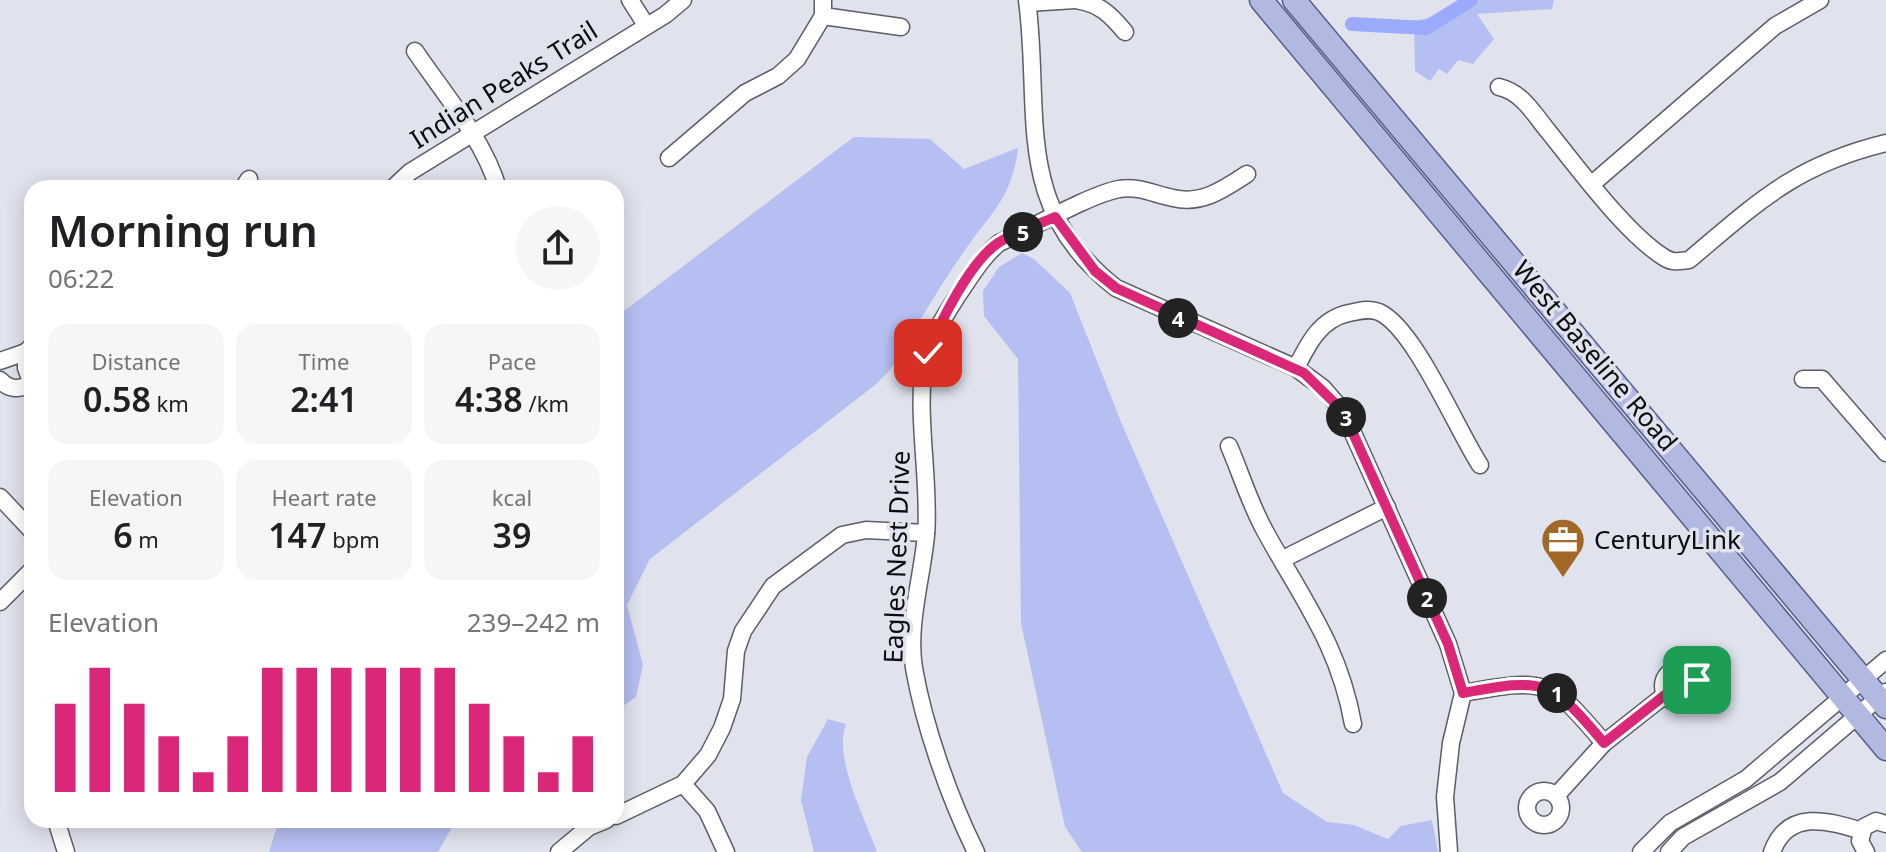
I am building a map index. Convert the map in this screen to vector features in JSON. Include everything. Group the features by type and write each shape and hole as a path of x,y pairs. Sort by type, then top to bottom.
{"main road":[{"name":"West Baseline Road","path":"1261,0 1886,749"},
{"name":"West Baseline Road","path":"1294,0 1863,680 1884,699"}],"street":[{"path":"630,0 646,25"},
{"name":"Indian Peaks Trail","path":"402,180 683,0"},
{"path":"1125,32 1108,12 1076,0 1028,1 1034,145 1055,217 1095,271 1116,288 1296,368 1323,388 1343,411 1448,644 1463,693 1451,743 1445,797 1449,852"},
{"path":"1592,184 1775,26 1820,0"},
{"path":"669,158 745,93 778,76 797,59 823,8 901,27"},
{"path":"415,51 472,134 496,180"},
{"path":"1499,87 1508,89 1536,114 1629,226 1666,259 1677,262 1689,260 1772,191 1805,170 1840,154 1886,143"},
{"name":"Eagles Nest Drive","path":"976,852 938,754 914,668 913,641 926,533 928,468 922,391 933,339 985,255 999,243 1115,189 1144,188 1174,199 1194,200 1218,194 1247,174"},
{"path":"1296,368 1310,338 1325,324 1343,314 1378,311 1408,336 1480,465"},
{"path":"0,361 24,351"},
{"path":"1803,379 1822,379 1886,453"},
{"path":"0,380 5,386 24,387"},
{"path":"1229,446 1264,530 1339,663 1353,724"},
{"path":"0,497 24,522"},
{"path":"1283,559 1387,507"},
{"path":"624,812 683,784 708,755 732,699 736,651 743,631 773,586 842,535 866,530 926,533"},
{"path":"0,602 24,578"},
{"path":"1650,849 1687,812 1746,779 1886,660"},
{"path":"1463,693 1532,683 1552,689 1568,700 1604,743"},
{"path":"1556,796 1604,743 1665,695"},
{"path":"1669,852 1683,837 1780,782 1858,715 1884,699"},
{"path":"683,784 707,811 726,852"},
{"path":"1772,852 1787,831 1802,822 1820,818 1862,831"},
{"path":"1866,852 1860,841 1862,831 1870,823 1886,824"},
{"path":"58,828 66,852"},
{"path":"559,852 588,828"}],"shaded area":[{"path":"1479,0 1554,0 1552,9 1477,14 1494,39 1473,64 1458,60 1447,74 1439,69 1430,81 1415,71 1414,21 1460,11"},
{"path":"854,137 930,139 964,169 1018,148 1006,192 955,264 890,370 875,385 650,559 627,605 643,665 636,697 624,705 624,311"},
{"path":"1022,253 1034,259 1070,293 1121,422 1283,793 1327,822 1354,825 1388,839 1401,826 1432,820 1438,852 1082,852 1065,827 1021,623 1018,359 984,316 983,291 999,267"},
{"path":"828,719 846,724 843,738 847,770 877,852 814,852 801,800 807,757"},
{"path":"276,828 452,828 438,852 269,852"}],"waterway":[{"path":"1352,24 1426,28 1471,0"}],"place":[{"name":"CenturyLink","path":"1563,579"}],"route":[{"path":"928,353 939,325 985,255 999,243 1055,217 1095,271 1116,288 1304,373 1323,388 1343,411 1448,644 1463,693 1532,683 1552,689 1568,700 1604,743 1665,695 1677,704 1691,700 1696,694 1697,680"}]}
